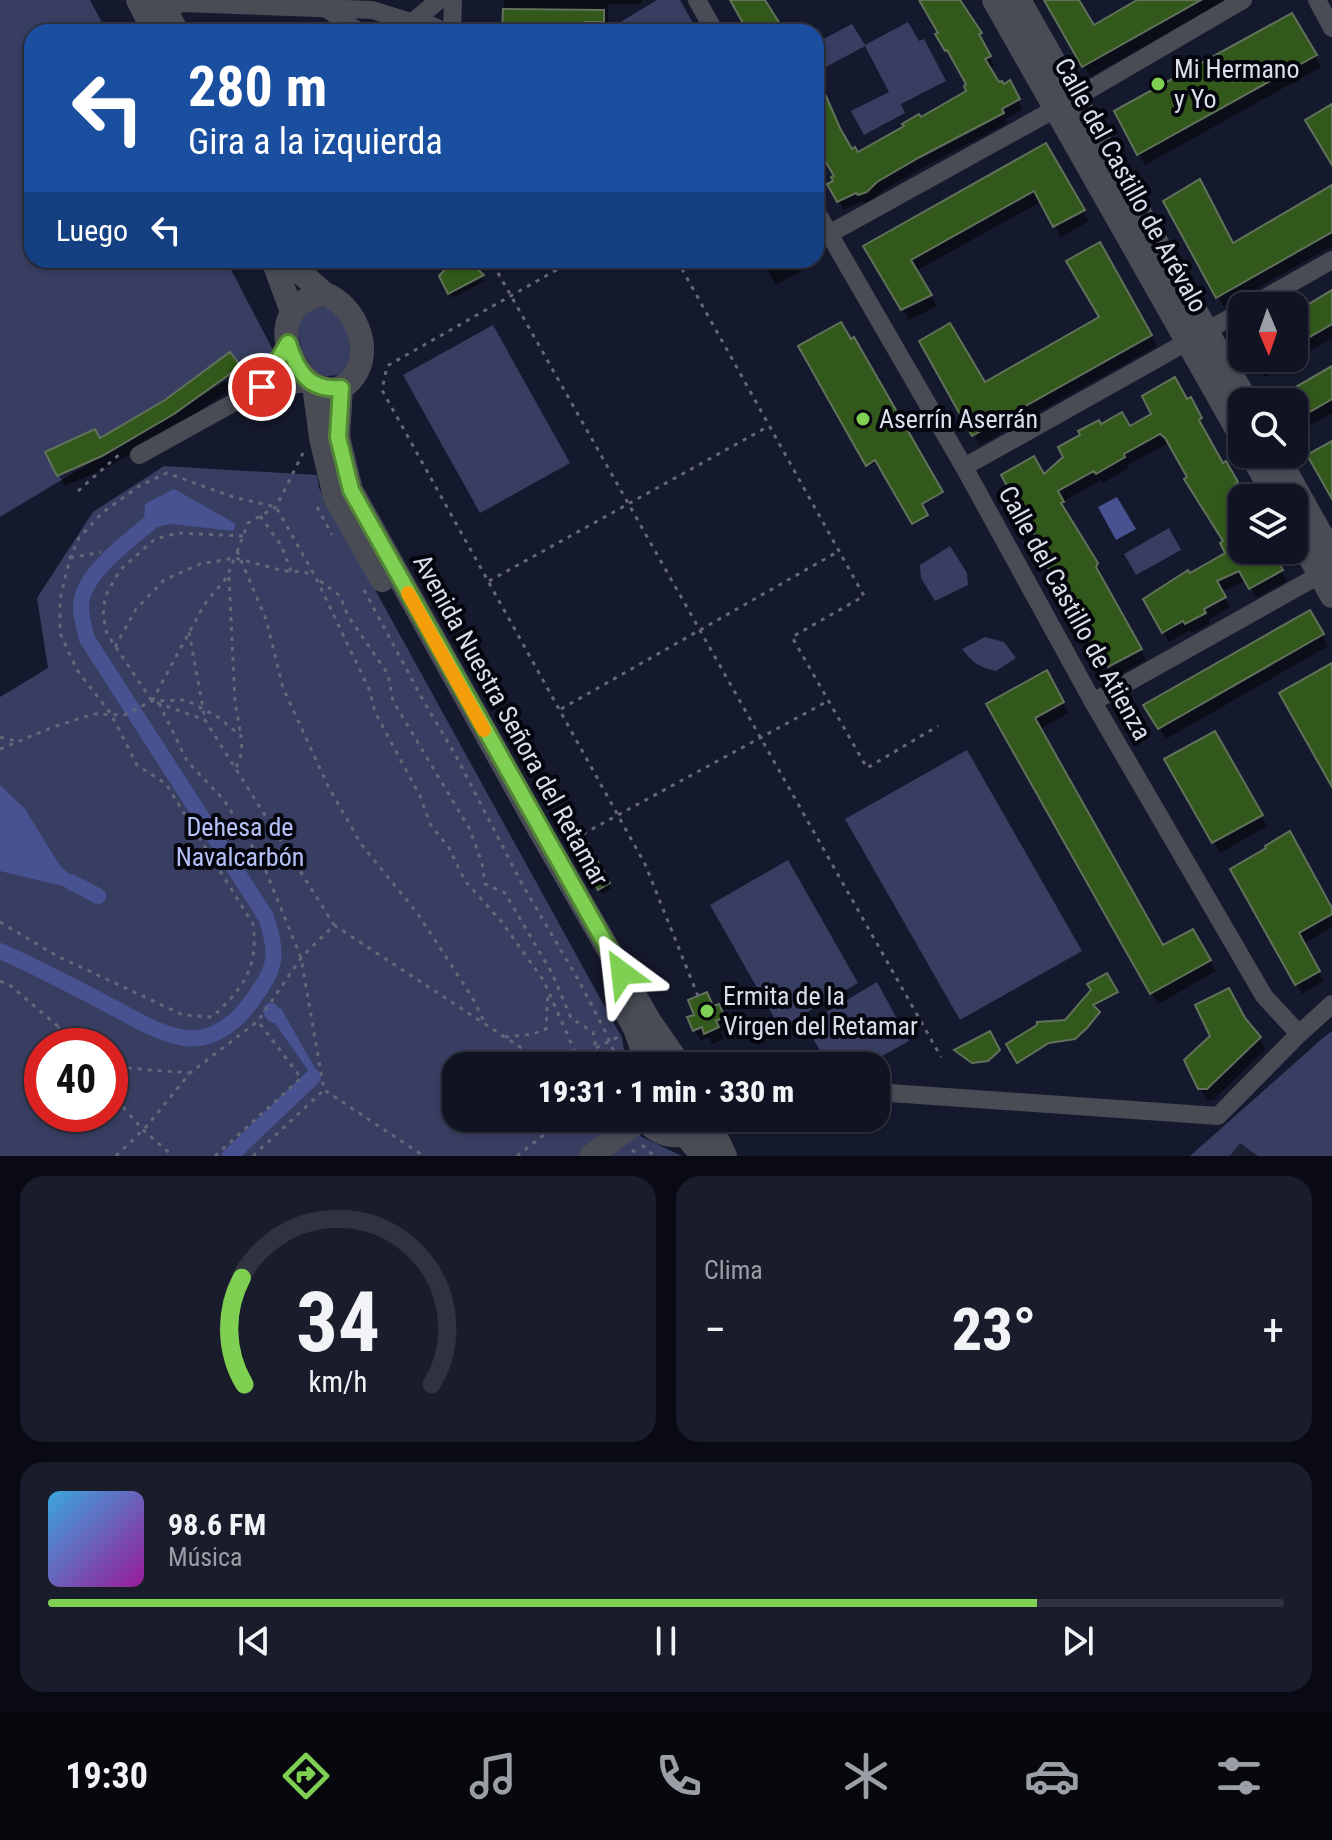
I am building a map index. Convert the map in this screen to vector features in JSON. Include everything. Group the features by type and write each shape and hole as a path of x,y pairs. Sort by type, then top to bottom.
{"street":[{"path":"138,0 150,24"},
{"path":"408,24 439,0"},
{"path":"452,24 453,0"},
{"path":"697,0 710,24"},
{"name":"Calle del Castillo de Arévalo","path":"994,0 1065,103 1197,336 1228,406"},
{"name":"Calle del Castillo de Arévalo","path":"1019,0 1065,103"},
{"path":"829,234 1243,0"},
{"path":"1317,0 1332,28"},
{"path":"173,24 163,5 284,5 372,10 405,24"},
{"path":"327,9 348,24"},
{"name":"Calle del Castillo de Atienza","path":"824,225 964,467 1093,702 1264,996 1299,1034"},
{"path":"1276,292 1332,260"},
{"path":"276,268 292,312"},
{"path":"130,454 262,387 313,384 325,389 341,388 354,377 360,364 361,344 352,315 337,299 325,294 303,275 299,268"},
{"path":"313,384 293,361 288,343 288,326 299,302 325,294"},
{"path":"964,467 1228,319"},
{"name":"Calle del Castillo de Arévalo","path":"1197,336 1236,388"},
{"path":"262,387 288,343"},
{"name":"Avenida Nuestra Señora del Retamar","path":"313,384 321,438 335,497 635,1028 643,1052"},
{"name":"Avenida Nuestra Señora del Retamar","path":"341,388 338,437 351,490 553,853 668,1052"},
{"path":"1283,468 1328,565 1332,596"},
{"path":"1308,544 1328,565"},
{"path":"1093,702 1328,565"},
{"path":"890,1093 1218,1116 1332,1004"},
{"path":"591,1156 624,1132"},
{"path":"660,1132 672,1136 690,1132"},
{"path":"714,1132 725,1156"},
{"path":"685,1135 703,1156"}],"path":[{"path":"495,268 941,1057"},
{"path":"559,268 387,366 382,390 645,864 698,996"},
{"path":"681,268 864,596 792,637 867,768 938,726"},
{"path":"488,581 769,426"},
{"path":"78,491 130,454"},
{"path":"152,701 204,605 229,573 248,523 276,507 303,454"},
{"path":"0,922 57,956 183,1015 212,1017 235,997 252,964 257,948 253,924 166,784 137,765 111,714 77,670 60,633 60,599 70,558 79,538 103,512 141,485 167,473 233,497 276,507 316,578 369,689 375,712 421,798 430,824 449,848 465,881 501,921 549,991 575,1052"},
{"path":"316,505 332,536"},
{"path":"260,516 281,545 291,571"},
{"path":"205,720 152,701 107,634 103,615 105,597 120,570 155,539 178,533 243,536"},
{"path":"237,551 266,619 283,688 328,786 361,844 418,914 472,997 486,1025"},
{"path":"560,710 839,551"},
{"path":"70,558 101,552"},
{"path":"115,647 136,609 164,580 200,564 235,558 305,572 340,596 348,616 388,674 393,701 469,828 482,863 485,884 505,893 552,973 571,1018 593,1032 597,1052"},
{"path":"229,573 235,702 242,752 236,768"},
{"path":"359,581 522,884 579,981 614,1052"},
{"path":"189,632 205,720 334,925 528,1052"},
{"path":"0,749 94,714 124,715 152,701 186,700 218,717 241,736"},
{"path":"583,834 828,701"},
{"path":"159,703 187,761 224,800 263,864 301,958 324,1090 424,1156"},
{"path":"0,737 17,742"},
{"path":"116,1156 143,1130 190,1073 258,1021 301,958 334,925"},
{"path":"0,981 11,986 61,1028"},
{"path":"505,1037 533,1034 546,1029 549,991"},
{"path":"53,1021 58,1028"},
{"path":"215,1156 301,1078 258,1021"},
{"path":"128,1068 190,1073"},
{"path":"253,1156 324,1090"},
{"path":"128,1113 173,1156"},
{"path":"517,1156 547,1132"}],"green space":[{"path":"0,0 90,0 103,24 24,24 24,268 230,268 274,352 0,517"},
{"path":"657,0 680,0 694,24 617,24"},
{"path":"908,22 919,41 924,39 946,81 901,104 905,113 864,135 851,111 889,92 865,46 824,68 824,39 852,24 865,45"},
{"path":"307,307 329,307 348,331 352,362 340,375 326,376 316,371 302,351 297,326"},
{"path":"493,325 570,463 480,513 403,375"},
{"name":"Dehesa de Navalcarbón","path":"164,466 317,475 319,488 622,1038 624,1052 442,1052 442,1132 638,1132 682,1156 0,1156 0,697 48,668 37,598 93,512"},
{"path":"1169,528 1181,550 1136,575 1124,554"},
{"path":"950,546 967,573 968,585 935,601 921,578 920,565"},
{"path":"985,637 1004,642 1016,658 996,671 977,664 962,649"},
{"path":"967,750 1082,951 960,1020 845,819"},
{"path":"788,860 858,983 780,1028 710,905"},
{"path":"877,982 909,1041 889,1052 821,1052 805,1025"},
{"path":"1332,1031 1332,1156 1190,1156 1324,1037"}],"water":[{"path":"174,489 236,524 233,531 172,524 156,527 144,515 145,504"},
{"path":"1117,497 1136,529 1116,540 1098,507"},
{"path":"0,785 25,809 60,866 74,878 67,887 0,871"},
{"path":"281,1008 317,1072 313,1077 271,1018"}],"building":[{"path":"730,0 765,0 780,24 744,24"},
{"path":"919,0 960,0 982,33 979,34 991,56 985,59 999,82 1004,84 1010,80 1020,99 1002,109 1004,113 920,157 877,182 867,192 856,193 837,202 827,184 833,181 831,177 834,176 824,159 824,97 852,149 855,147 858,152 919,114 921,117 966,91 966,84 935,34 938,33"},
{"path":"1044,0 1079,0 1094,25 1137,0 1201,0 1082,67"},
{"path":"503,9 604,10 604,22 502,24"},
{"path":"1292,13 1317,55 1137,155 1114,111"},
{"path":"1332,104 1332,165 1305,120"},
{"path":"1046,143 1085,210 1053,227 1034,191 911,260 932,295 901,310 863,246"},
{"path":"1200,179 1233,243 1332,185 1332,232 1216,298 1163,201"},
{"path":"1100,242 1152,335 972,436 919,341 950,323 985,382 1099,317 1066,261"},
{"path":"446,268 476,268 484,275 448,294 439,276"},
{"path":"1332,290 1332,324 1308,338 1308,305"},
{"path":"841,322 851,339 854,337 943,492 922,504 928,515 912,524 875,460 866,466 798,346"},
{"path":"230,352 241,366 174,414 102,456 57,476 45,452 95,429 100,438 165,400"},
{"path":"1332,366 1332,399 1308,413 1308,388 1294,388"},
{"path":"1175,377 1187,399 1191,397 1202,418 1199,420 1223,463 1226,461 1238,482 1228,484 1228,564 1280,564 1283,570 1249,589 1239,571 1217,581 1226,597 1204,609 1206,613 1162,633 1143,599 1188,570 1190,573 1225,553 1220,543 1223,541 1160,434 1096,474 1094,471 1058,491 1064,502 1061,503 1098,563 1096,567 1142,649 1108,667 1081,626 1085,624 1061,581 1057,583 1045,563 1049,561 1025,518 1021,520 1001,475 1034,456 1044,474 1063,457 1058,447 1099,420 1101,424 1122,412 1130,426 1151,414 1142,396"},
{"path":"1332,441 1332,499 1308,457"},
{"path":"1310,610 1324,634 1158,729 1143,705"},
{"path":"1332,663 1332,787 1279,693"},
{"path":"1047,670 1064,702 1035,718 1163,945 1193,929 1211,960 1150,994 986,704"},
{"path":"1215,731 1263,815 1212,843 1164,759"},
{"path":"1290,831 1332,908 1332,914 1299,933 1320,971 1295,985 1230,869"},
{"path":"586,840 610,883 598,890 580,860"},
{"path":"1107,973 1118,992 1093,1005 1100,1012 1087,1028 1075,1039 1049,1043 1017,1063 1006,1044 1037,1025 1037,1022 1065,1020 1091,990 1087,984"},
{"path":"1229,988 1245,1018 1261,1037 1207,1089 1198,1089 1184,1060 1210,1036 1195,1005"},
{"name":"Ermita de la Virgen del Retamar","path":"707,992 713,1006 719,1004 725,1017 716,1021 719,1027 704,1034 702,1027 693,1031 687,1017 694,1015 688,1000"},
{"path":"990,1031 1000,1050 988,1061 972,1063 954,1050"}],"waterway":[{"path":"0,951 149,1026 184,1038 204,1037 231,1024 251,1002 270,971 274,953 266,917 87,639 81,608 88,583 107,560 151,522"},
{"path":"71,882 98,896"},
{"path":"271,1011 274,1015"},
{"path":"230,1156 313,1077"}],"slow traffic":[{"path":"408,593 484,730"}],"place":[{"name":"Mi Hermano y Yo","path":"1158,84"},
{"name":"Aserrín Aserrán","path":"863,419"},
{"name":"Ermita de la Virgen del Retamar","path":"707,1011"}],"route":[{"path":"262,387 288,343 293,361 303,375 325,389 341,388 338,437 351,490 622,973"}]}
